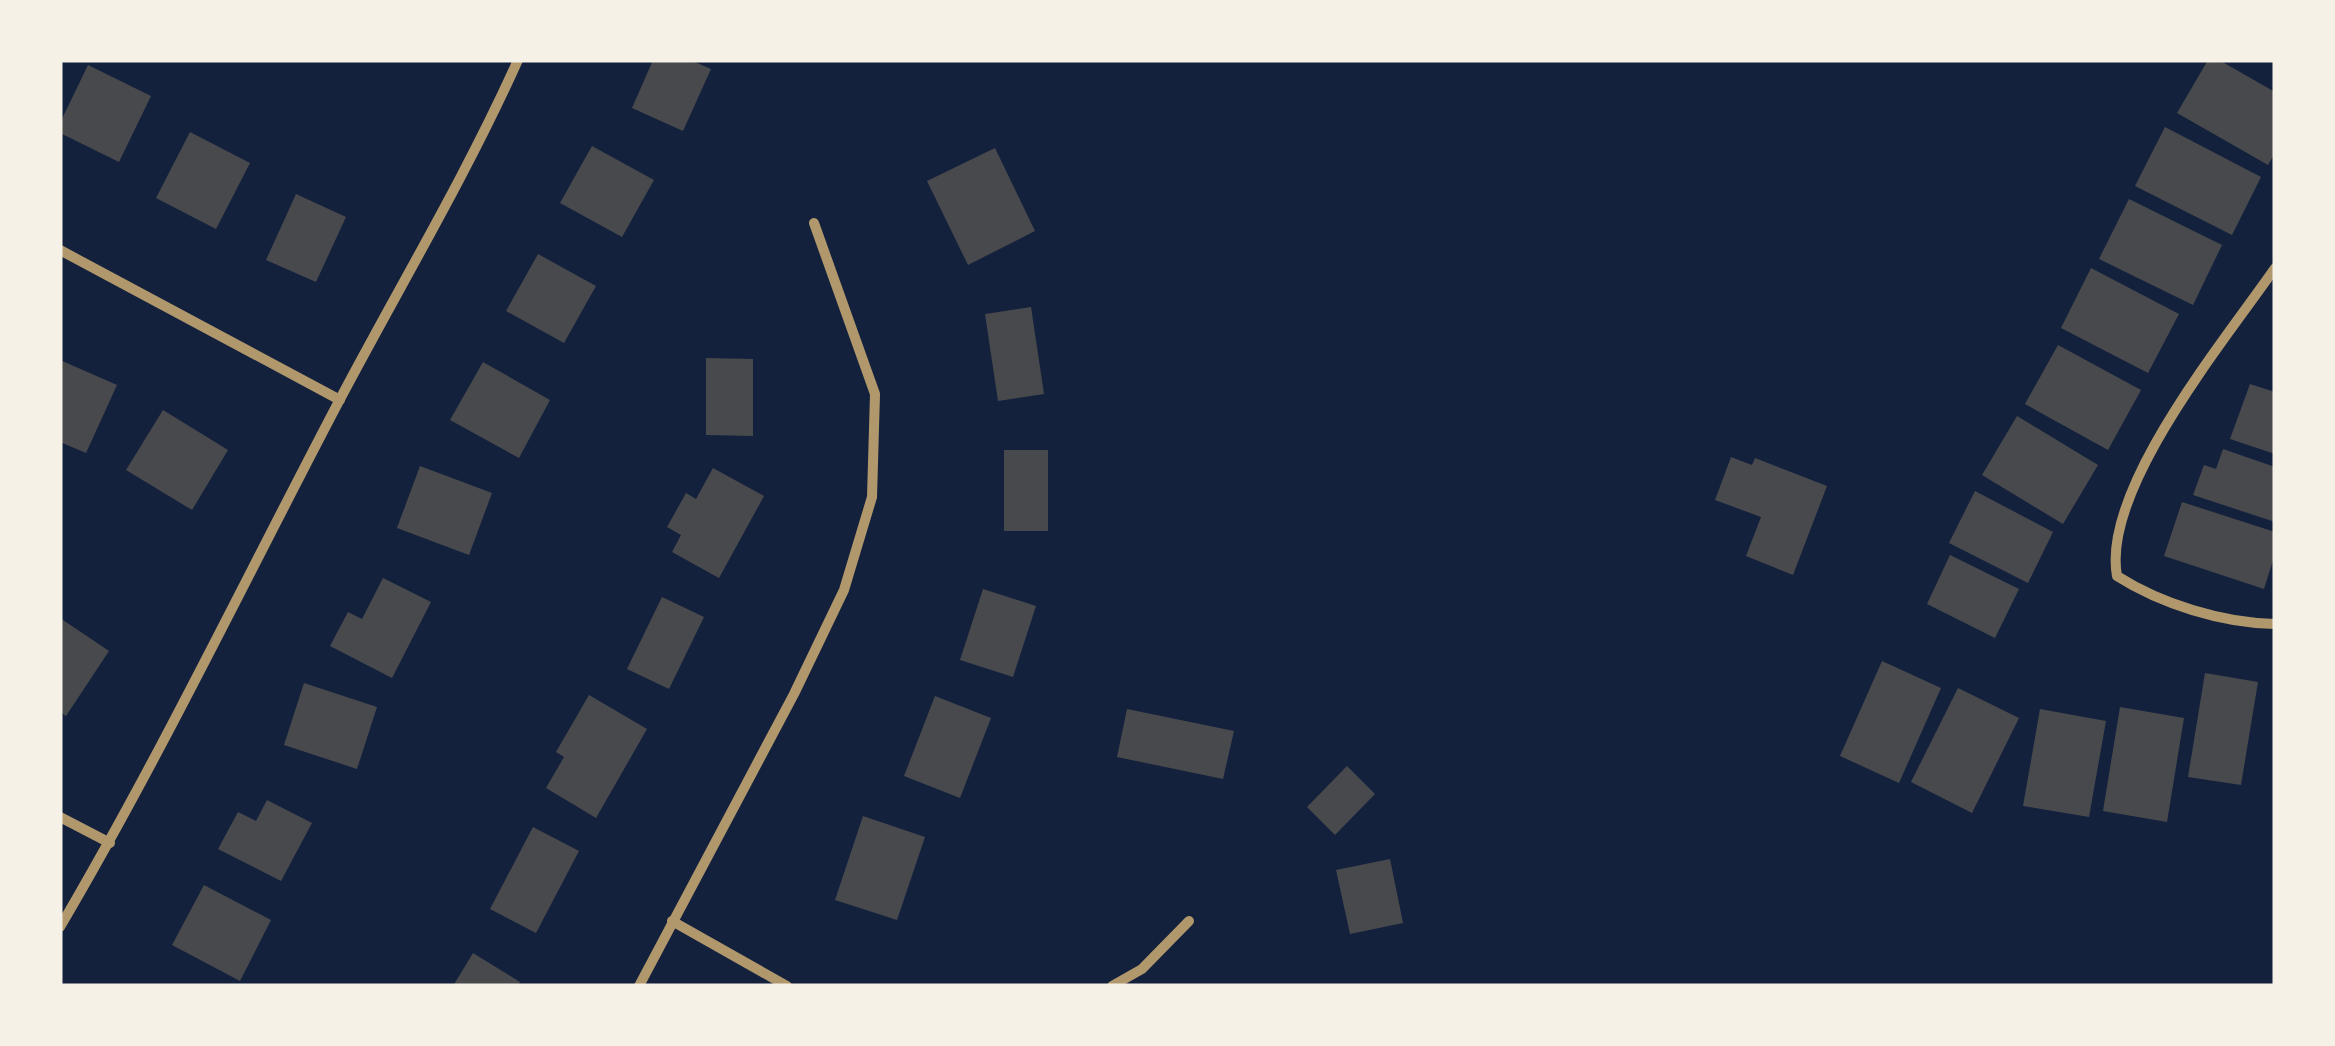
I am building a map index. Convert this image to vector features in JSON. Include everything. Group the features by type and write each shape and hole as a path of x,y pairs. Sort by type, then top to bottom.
{"street":[{"path":"60,927 110,843 340,400 490,124 518,60"},
{"path":"638,986 794,694 844,590 872,497 875,394 814,223"},
{"path":"60,250 340,400"},
{"path":"2275,268 2142,467 2116,533 2113,558 2116,576 2141,591 2251,623 2275,624"},
{"path":"60,817 110,843"},
{"path":"1112,986 1142,969 1190,921"},
{"path":"672,922 787,986"}],"building":[{"path":"653,60 690,60 711,69 683,131 632,108"},
{"path":"2208,60 2219,60 2275,92 2275,153 2268,165 2177,113"},
{"path":"88,65 151,96 119,162 60,133 60,123"},
{"path":"2165,127 2261,177 2232,235 2135,186"},
{"path":"190,132 250,163 216,229 156,198"},
{"path":"592,146 654,180 622,237 560,203"},
{"path":"995,148 1035,231 968,265 927,181"},
{"path":"296,194 346,217 316,282 266,260"},
{"path":"2129,199 2222,245 2193,305 2099,259"},
{"path":"538,254 596,286 564,343 506,311"},
{"path":"2091,268 2179,314 2148,373 2061,328"},
{"path":"1031,307 1044,394 998,401 985,314"},
{"path":"2058,345 2141,390 2108,450 2025,404"},
{"path":"706,358 753,359 753,436 706,435"},
{"path":"60,360 117,385 86,453 60,442"},
{"path":"483,362 550,400 519,458 450,420"},
{"path":"2250,384 2275,392 2275,454 2230,439"},
{"path":"163,410 228,450 192,510 126,470"},
{"path":"2017,416 2098,465 2063,524 1982,475"},
{"path":"2223,449 2275,467 2275,522 2193,495 2204,465 2216,469"},
{"path":"1004,450 1048,450 1048,531 1004,531"},
{"path":"1731,457 1752,465 1755,458 1827,486 1793,575 1746,556 1761,517 1715,500"},
{"path":"420,466 492,493 469,555 397,528"},
{"path":"713,468 764,496 719,578 672,552 681,535 667,527 686,493 696,499"},
{"path":"1975,491 2053,532 2028,583 1949,543"},
{"path":"2182,502 2275,532 2275,554 2264,589 2164,556"},
{"path":"1950,555 2019,589 1995,638 1927,604"},
{"path":"383,578 431,602 392,678 330,646 348,612 362,619"},
{"path":"983,589 1036,606 1013,677 960,660"},
{"path":"662,597 704,617 669,689 627,669"},
{"path":"60,618 109,651 66,716 60,712"},
{"path":"1882,661 1941,688 1899,783 1840,756"},
{"path":"2205,673 2258,682 2241,785 2188,777"},
{"path":"304,683 377,707 357,769 284,745"},
{"path":"1958,688 2019,718 1972,813 1911,782"},
{"path":"589,695 647,729 596,818 546,788 564,757 556,752"},
{"path":"935,696 991,718 960,798 904,776"},
{"path":"2120,707 2184,718 2167,822 2103,811"},
{"path":"1127,709 1234,731 1223,779 1117,757"},
{"path":"2040,709 2106,721 2089,817 2023,806"},
{"path":"1347,766 1375,794 1335,835 1307,807"},
{"path":"267,800 312,823 281,881 218,849 238,812 256,821"},
{"path":"863,816 925,837 897,920 835,900"},
{"path":"533,827 579,851 536,933 490,909"},
{"path":"1390,859 1403,923 1350,934 1336,870"},
{"path":"204,885 271,920 240,981 172,945"},
{"path":"473,953 520,982 518,986 453,986"}]}
